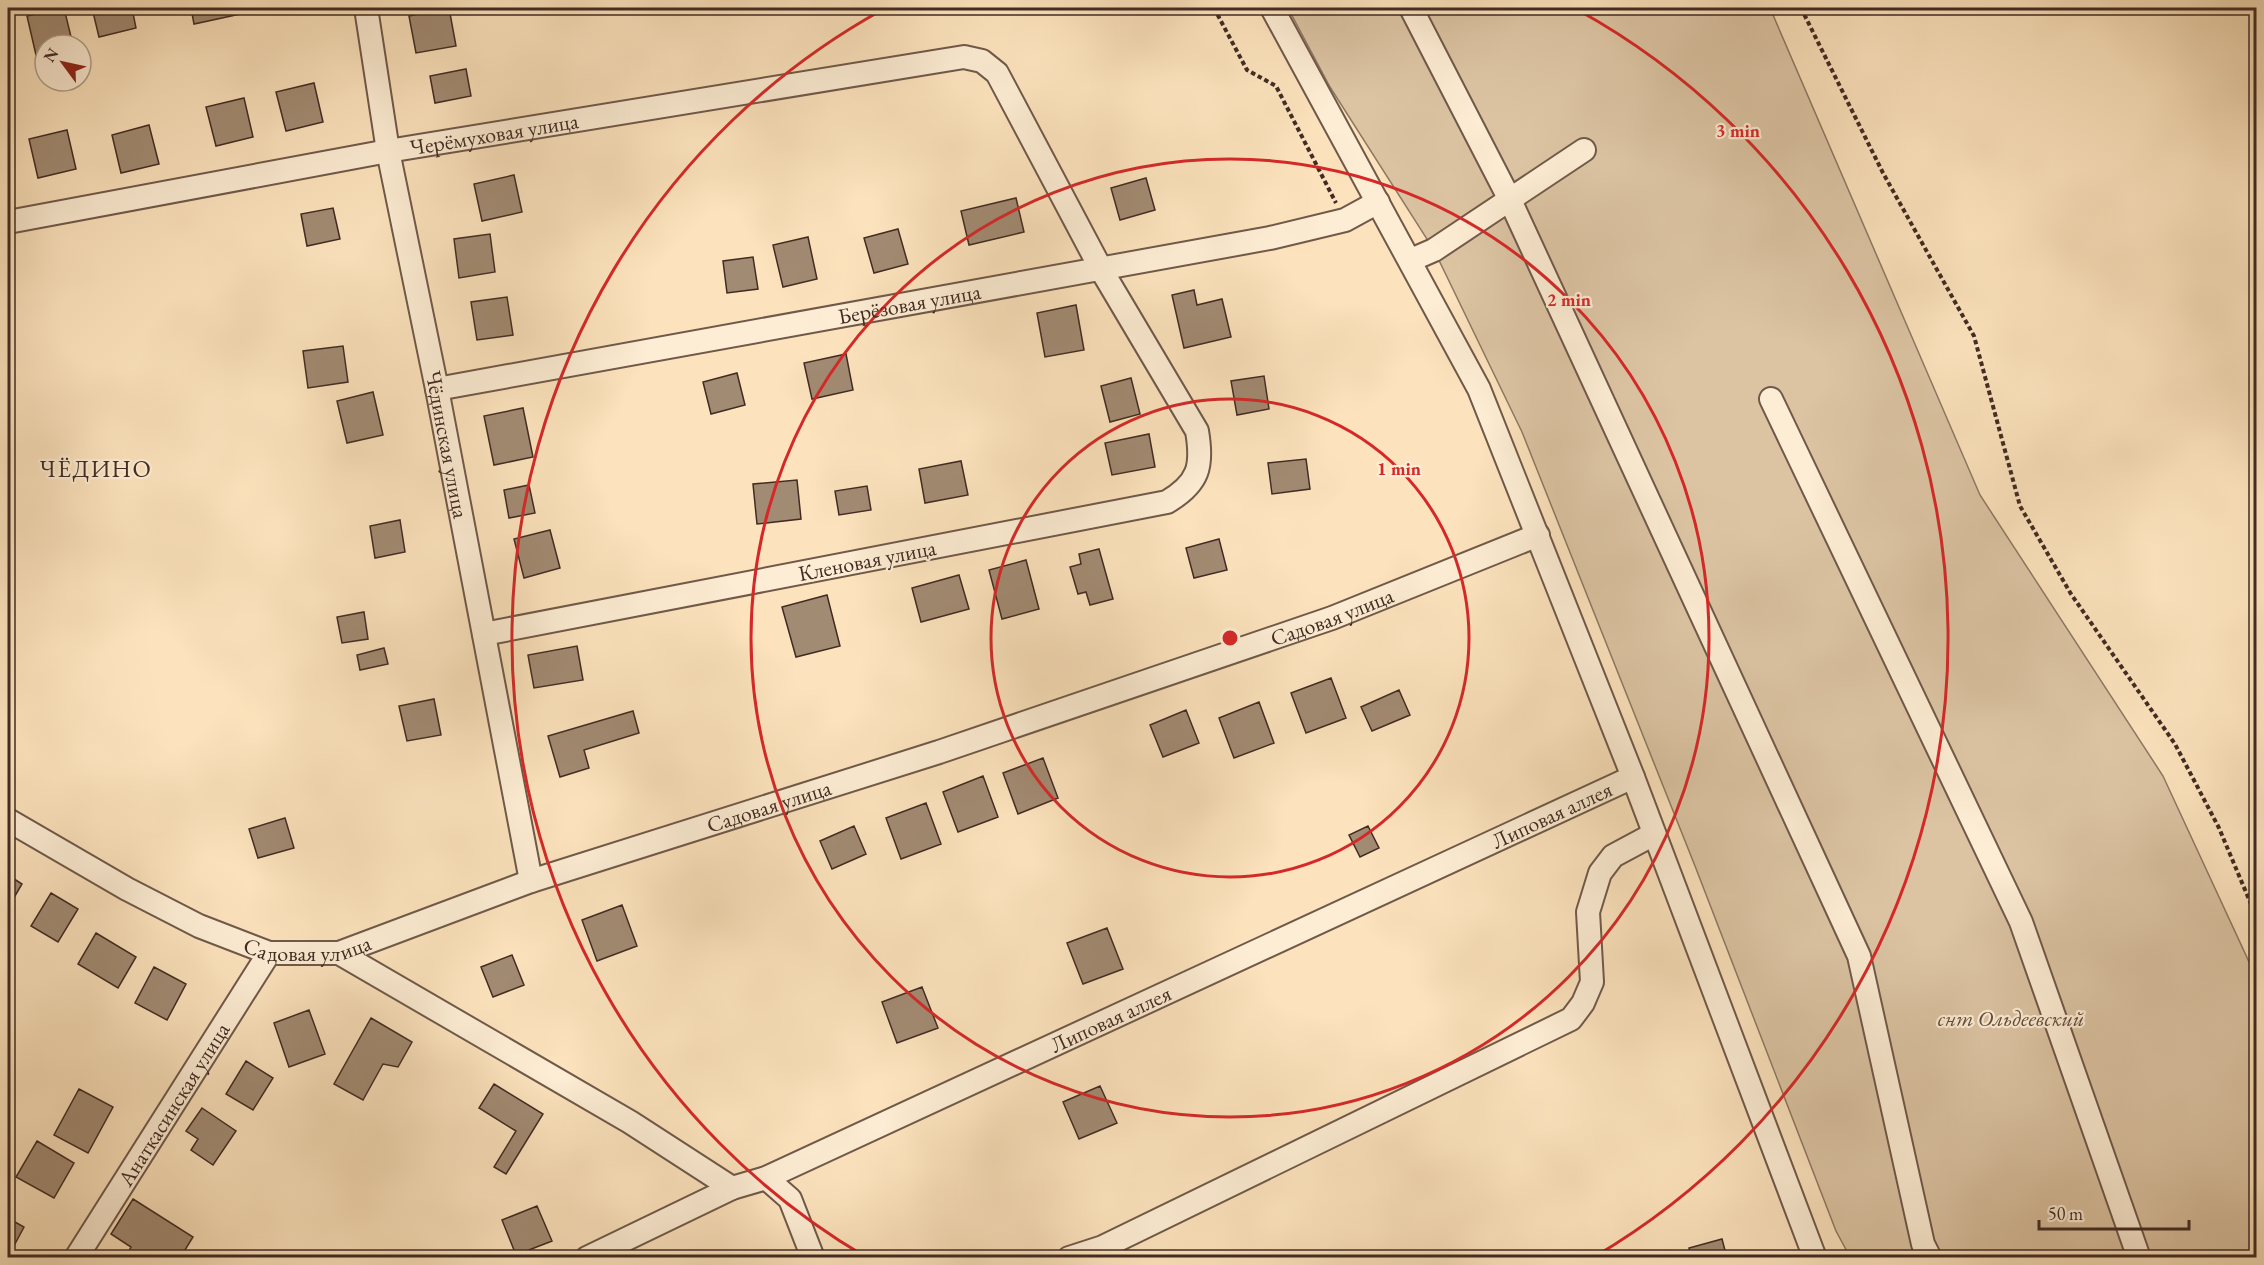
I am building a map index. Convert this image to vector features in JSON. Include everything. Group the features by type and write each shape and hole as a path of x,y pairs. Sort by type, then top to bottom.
{"street":[{"name":"Чёдинская улица","path":"366,8 388,151 437,389 531,881"},
{"path":"1272,8 1411,260 1479,389 1633,777 1815,1257"},
{"path":"1411,8 1509,198 1859,956 1923,1244 1930,1257"},
{"name":"Черёмуховая улица","path":"8,222 388,151 964,57 982,61 997,74 1102,271"},
{"path":"1411,260 1434,250 1584,150"},
{"name":"Берёзовая улица","path":"437,389 1102,271 1270,238 1345,220 1378,202"},
{"name":"Кленовая улица","path":"484,634 1167,502 1183,492 1195,478 1201,456 1197,431 1102,271"},
{"path":"1771,399 2021,922 2139,1257"},
{"name":"Садовая улица","path":"8,820 127,889 199,926 269,952 339,953 531,881 939,753 1332,618 1538,535"},
{"name":"Липовая аллея","path":"587,1257 732,1188 766,1178 1633,777"},
{"path":"1069,1257 1102,1247 1571,1019 1583,1004 1592,982 1588,912 1600,873 1613,856 1654,834"},
{"name":"Анаткасинская улица","path":"76,1257 269,952"},
{"path":"339,953 630,1122 732,1188"},
{"path":"766,1178 790,1199 813,1257"}],"path":[{"path":"1214,8 1247,70 1276,86 1345,220"},
{"path":"1801,8 1883,173 1974,336 2020,506 2071,594 2175,744 2219,828 2256,916"}],"green space":[{"name":"снт Ольдеевский","path":"1288,8 1770,8 1980,495 2163,776 2256,977 2256,1257 1850,1257 1836,1231 1695,866 1522,432 1434,250 1330,87"}],"building":[{"path":"64,8 70,33 33,33 33,42 27,16"},
{"path":"92,8 132,8 136,28 99,37"},
{"path":"191,8 249,8 250,12 194,24"},
{"path":"449,8 456,46 416,53 409,16"},
{"path":"466,69 471,96 435,103 430,76"},
{"path":"314,83 323,122 286,131 276,92"},
{"path":"244,98 253,137 216,146 206,107"},
{"path":"149,125 159,164 121,173 112,135"},
{"path":"67,130 76,169 38,178 29,139"},
{"path":"514,175 522,212 482,221 474,184"},
{"path":"1146,178 1155,210 1120,220 1111,188"},
{"path":"1016,198 1024,232 969,245 961,211"},
{"path":"333,208 340,239 307,246 301,214"},
{"path":"898,229 908,264 874,273 864,238"},
{"path":"490,234 495,272 459,278 454,239"},
{"path":"808,237 817,279 783,287 773,245"},
{"path":"753,257 758,289 727,293 723,261"},
{"path":"1194,290 1197,305 1222,299 1231,337 1184,348 1172,295"},
{"path":"507,297 513,335 477,340 471,302"},
{"path":"1076,305 1084,350 1045,357 1037,313"},
{"path":"343,346 348,382 308,388 303,351"},
{"path":"846,354 853,390 812,399 804,363"},
{"path":"737,373 745,405 711,414 703,382"},
{"path":"1264,376 1269,409 1237,415 1231,381"},
{"path":"1131,378 1140,414 1110,422 1101,386"},
{"path":"373,392 383,435 347,443 337,401"},
{"path":"523,408 533,457 494,465 484,416"},
{"path":"1149,434 1155,467 1112,475 1105,443"},
{"path":"1306,459 1310,489 1272,494 1268,463"},
{"path":"961,461 968,495 925,503 919,469"},
{"path":"797,480 801,519 757,524 753,484"},
{"path":"529,485 535,513 509,518 504,490"},
{"path":"867,486 871,510 839,515 835,491"},
{"path":"400,520 405,552 375,558 370,526"},
{"path":"550,530 560,568 524,578 514,539"},
{"path":"1219,539 1227,570 1194,578 1186,548"},
{"path":"1099,549 1113,599 1090,605 1086,592 1078,594 1070,567 1081,564 1079,554"},
{"path":"1026,560 1039,609 1002,619 989,570"},
{"path":"959,575 969,609 921,622 912,588"},
{"path":"827,595 840,646 796,657 782,607"},
{"path":"364,612 368,639 342,643 337,617"},
{"path":"577,646 583,680 534,688 528,655"},
{"path":"384,648 388,664 360,670 357,655"},
{"path":"1331,678 1346,718 1306,733 1291,693"},
{"path":"1399,690 1410,715 1372,731 1361,707"},
{"path":"434,699 441,735 407,741 399,706"},
{"path":"1259,702 1274,743 1234,758 1219,718"},
{"path":"1186,710 1199,743 1163,757 1150,725"},
{"path":"633,711 639,733 584,750 589,768 560,777 548,736"},
{"path":"1043,758 1058,798 1018,814 1003,773"},
{"path":"983,776 998,817 958,832 943,792"},
{"path":"926,803 941,844 901,859 886,818"},
{"path":"285,818 294,848 258,858 249,829"},
{"path":"854,826 866,854 832,869 820,841"},
{"path":"1368,826 1379,848 1360,857 1349,835"},
{"path":"8,875 22,884 8,908"},
{"path":"51,893 78,909 58,942 31,926"},
{"path":"622,905 637,946 597,961 582,920"},
{"path":"1107,928 1123,969 1083,984 1067,943"},
{"path":"96,933 136,957 118,988 78,964"},
{"path":"512,955 524,985 493,997 481,967"},
{"path":"154,967 186,984 167,1020 135,1003"},
{"path":"922,987 938,1028 897,1043 882,1002"},
{"path":"309,1010 325,1054 289,1067 274,1023"},
{"path":"371,1018 412,1042 398,1067 383,1064 363,1100 334,1084"},
{"path":"246,1061 273,1078 253,1110 226,1094"},
{"path":"494,1084 543,1114 506,1174 494,1167 516,1131 479,1108"},
{"path":"1100,1086 1117,1123 1079,1139 1063,1102"},
{"path":"79,1089 113,1107 88,1153 54,1135"},
{"path":"202,1108 236,1131 213,1165 191,1150 198,1139 186,1131"},
{"path":"37,1141 74,1163 54,1198 16,1177"},
{"path":"133,1199 193,1237 180,1258 125,1258 131,1247 111,1234"},
{"path":"537,1206 552,1241 516,1255 502,1220"},
{"path":"8,1218 24,1227 8,1257"},
{"path":"1722,1239 1727,1258 1691,1258 1689,1248"}],"district":[{"name":"ЧЁДИНО","path":"96,469"}]}
